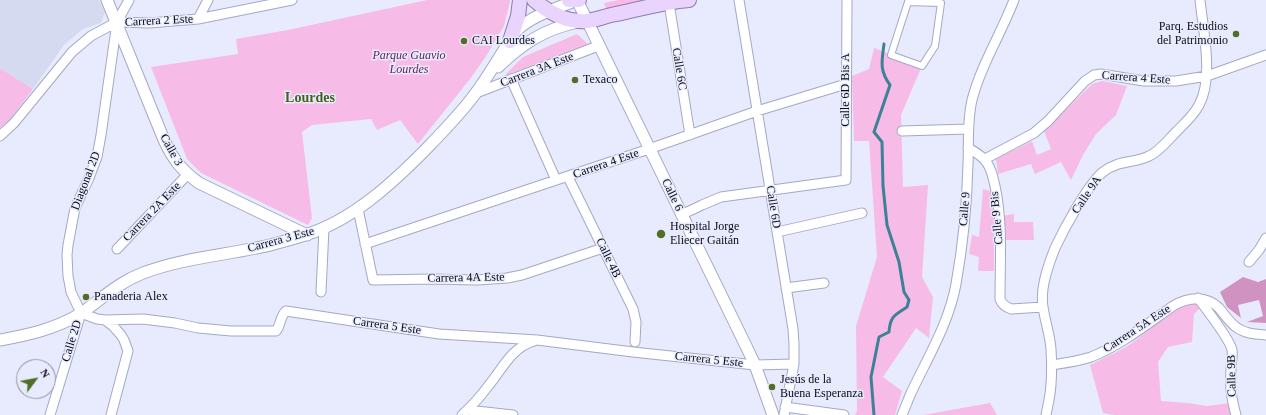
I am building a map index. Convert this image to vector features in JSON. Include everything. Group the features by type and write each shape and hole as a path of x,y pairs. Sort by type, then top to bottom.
{"main road":[{"path":"510,41 518,16 520,0"},
{"path":"534,0 549,11 568,19 586,21 689,0"},
{"path":"569,0 578,0"}],"street":[{"name":"Calle 3","path":"106,0 117,22 164,140 180,168 199,183 307,235"},
{"path":"117,22 129,0"},
{"path":"198,19 208,0"},
{"name":"Carrera 2 Este","path":"0,136 14,123 72,52 90,36 117,22 149,23 198,19 271,3 292,0"},
{"name":"Carrera 3 Este","path":"81,313 118,285 128,279 155,268 186,260 257,248 307,235 324,228 358,209 421,155 456,117 476,93 516,31 533,18 578,0"},
{"name":"Calle 6","path":"578,0 598,46 755,365 773,415"},
{"name":"Calle 6D","path":"739,0 793,329 794,364 785,411"},
{"name":"Calle 6D Bis A","path":"770,190 846,180 847,0"},
{"name":"Calle 9","path":"902,415 944,324 956,285 965,210 968,162 968,129 972,102 978,78 1014,0"},
{"name":"Calle 9A","path":"1046,415 1050,395 1052,365 1051,348 1042,295 1055,249 1075,212 1090,188 1103,172 1114,165 1123,162 1148,157 1158,150 1195,111 1203,97 1207,76 1200,0"},
{"path":"908,2 941,3 935,46 922,66 891,55 908,2"},
{"name":"Calle 6C","path":"669,3 690,135"},
{"name":"Carrera 3 Este","path":"484,81 514,52 527,42 551,29 586,21"},
{"name":"Diagonal 2D","path":"81,313 71,292 67,266 68,245 75,208 93,168 99,146 117,22"},
{"name":"Carrera 3A Este","path":"476,93 598,46"},
{"name":"Carrera 4 Este","path":"985,159 1034,133 1048,121 1085,81 1094,75 1102,74 1144,81 1176,81 1207,76 1266,55"},
{"path":"511,80 556,180"},
{"name":"Carrera 4 Este","path":"365,244 568,177 757,111 846,84"},
{"path":"902,131 968,129"},
{"path":"968,148 985,159"},
{"name":"Calle 9 Bis","path":"985,159 990,167 998,209 1000,239 1000,300 1004,305 1011,309 1043,307"},
{"name":"Carrera 2A Este","path":"116,249 187,175"},
{"name":"Calle 4B","path":"568,177 633,309 636,322 635,342"},
{"path":"682,215 721,197 770,190"},
{"path":"358,209 365,244"},
{"path":"777,232 862,213"},
{"path":"321,292 324,228"},
{"path":"1249,262 1259,250 1266,238"},
{"name":"Carrera 4A Este","path":"365,244 373,280 477,280 507,278 603,248"},
{"path":"786,288 824,283"},
{"path":"1198,298 1207,300 1216,305 1231,324 1239,330 1266,335"},
{"name":"Carrera 5A Este","path":"1052,365 1090,357 1129,337 1173,306 1185,300 1198,298"},
{"name":"Calle 9B","path":"1198,298 1230,345 1232,352 1230,390 1236,415"},
{"name":"Carrera 5 Este","path":"81,313 97,319 105,320 143,319 175,323 198,328 231,331 276,331 279,328 283,313 286,311 432,333 537,340 755,365 794,364"},
{"path":"0,340 33,334 45,330 81,313"},
{"name":"Calle 2D","path":"50,415 81,313"},
{"path":"105,320 121,335 128,351 111,415"},
{"path":"465,413 488,386 511,354 523,345 537,340"},
{"path":"785,411 844,414"},
{"path":"465,413 513,415"}],"shaded area":[{"path":"0,0 99,0 105,12 101,23 83,29 64,45 33,89 0,68"},
{"path":"1243,277 1258,282 1266,279 1266,323 1247,322 1263,316 1259,300 1238,305 1241,318 1227,307 1220,292"}],"green space":[{"name":"Parque Guavio Lourdes","path":"427,0 510,0 510,2 504,26 485,58 418,144 400,120 377,130 371,119 312,125 302,132 312,218 308,225 201,173 187,159 151,67 238,54 236,39 288,30"},
{"path":"618,0 658,0 607,11 604,3"},
{"path":"577,34 588,44 504,76 523,57"},
{"path":"874,48 922,66 901,115 903,187 928,185 922,277 933,297 929,338 916,328 883,377 902,391 895,415 855,415 857,411 856,326 877,257 869,141 854,141 852,76 869,69"},
{"path":"0,68 33,89 9,121 0,128"},
{"path":"1102,81 1127,86 1116,115 1096,134 1083,155 1071,180 1061,162 1035,174 1031,164 998,174 996,159 1032,141 1037,155 1051,149 1044,131 1092,84"},
{"path":"983,189 994,192 994,271 978,271 979,257 969,254 972,235 979,237"},
{"path":"1014,214 1014,222 1033,222 1034,240 1001,240 1001,216"},
{"path":"1194,302 1200,308 1194,314 1192,342 1168,347 1158,362 1161,401 1207,406 1230,403 1233,415 1114,415 1103,413 1090,365 1132,343 1169,315"},
{"path":"990,403 997,415 923,415"}],"waterway":[{"path":"874,415 871,377 879,337 889,332 892,319 896,314 907,307 909,300 904,292 899,262 887,225 883,186 882,142 874,132 890,85 884,75 882,65 884,44"}],"place":[{"name":"Parq. Estudios del Patrimonio","path":"1236,34"},
{"name":"CAI Lourdes","path":"464,41"},
{"name":"Texaco","path":"575,80"},
{"name":"Hospital Jorge Eliecer Gaitán","path":"661,234"},
{"name":"Panaderia Alex","path":"86,297"},
{"name":"Jesús de la Buena Esperanza","path":"772,387"}],"district":[{"name":"Lourdes","path":"310,98"}]}
